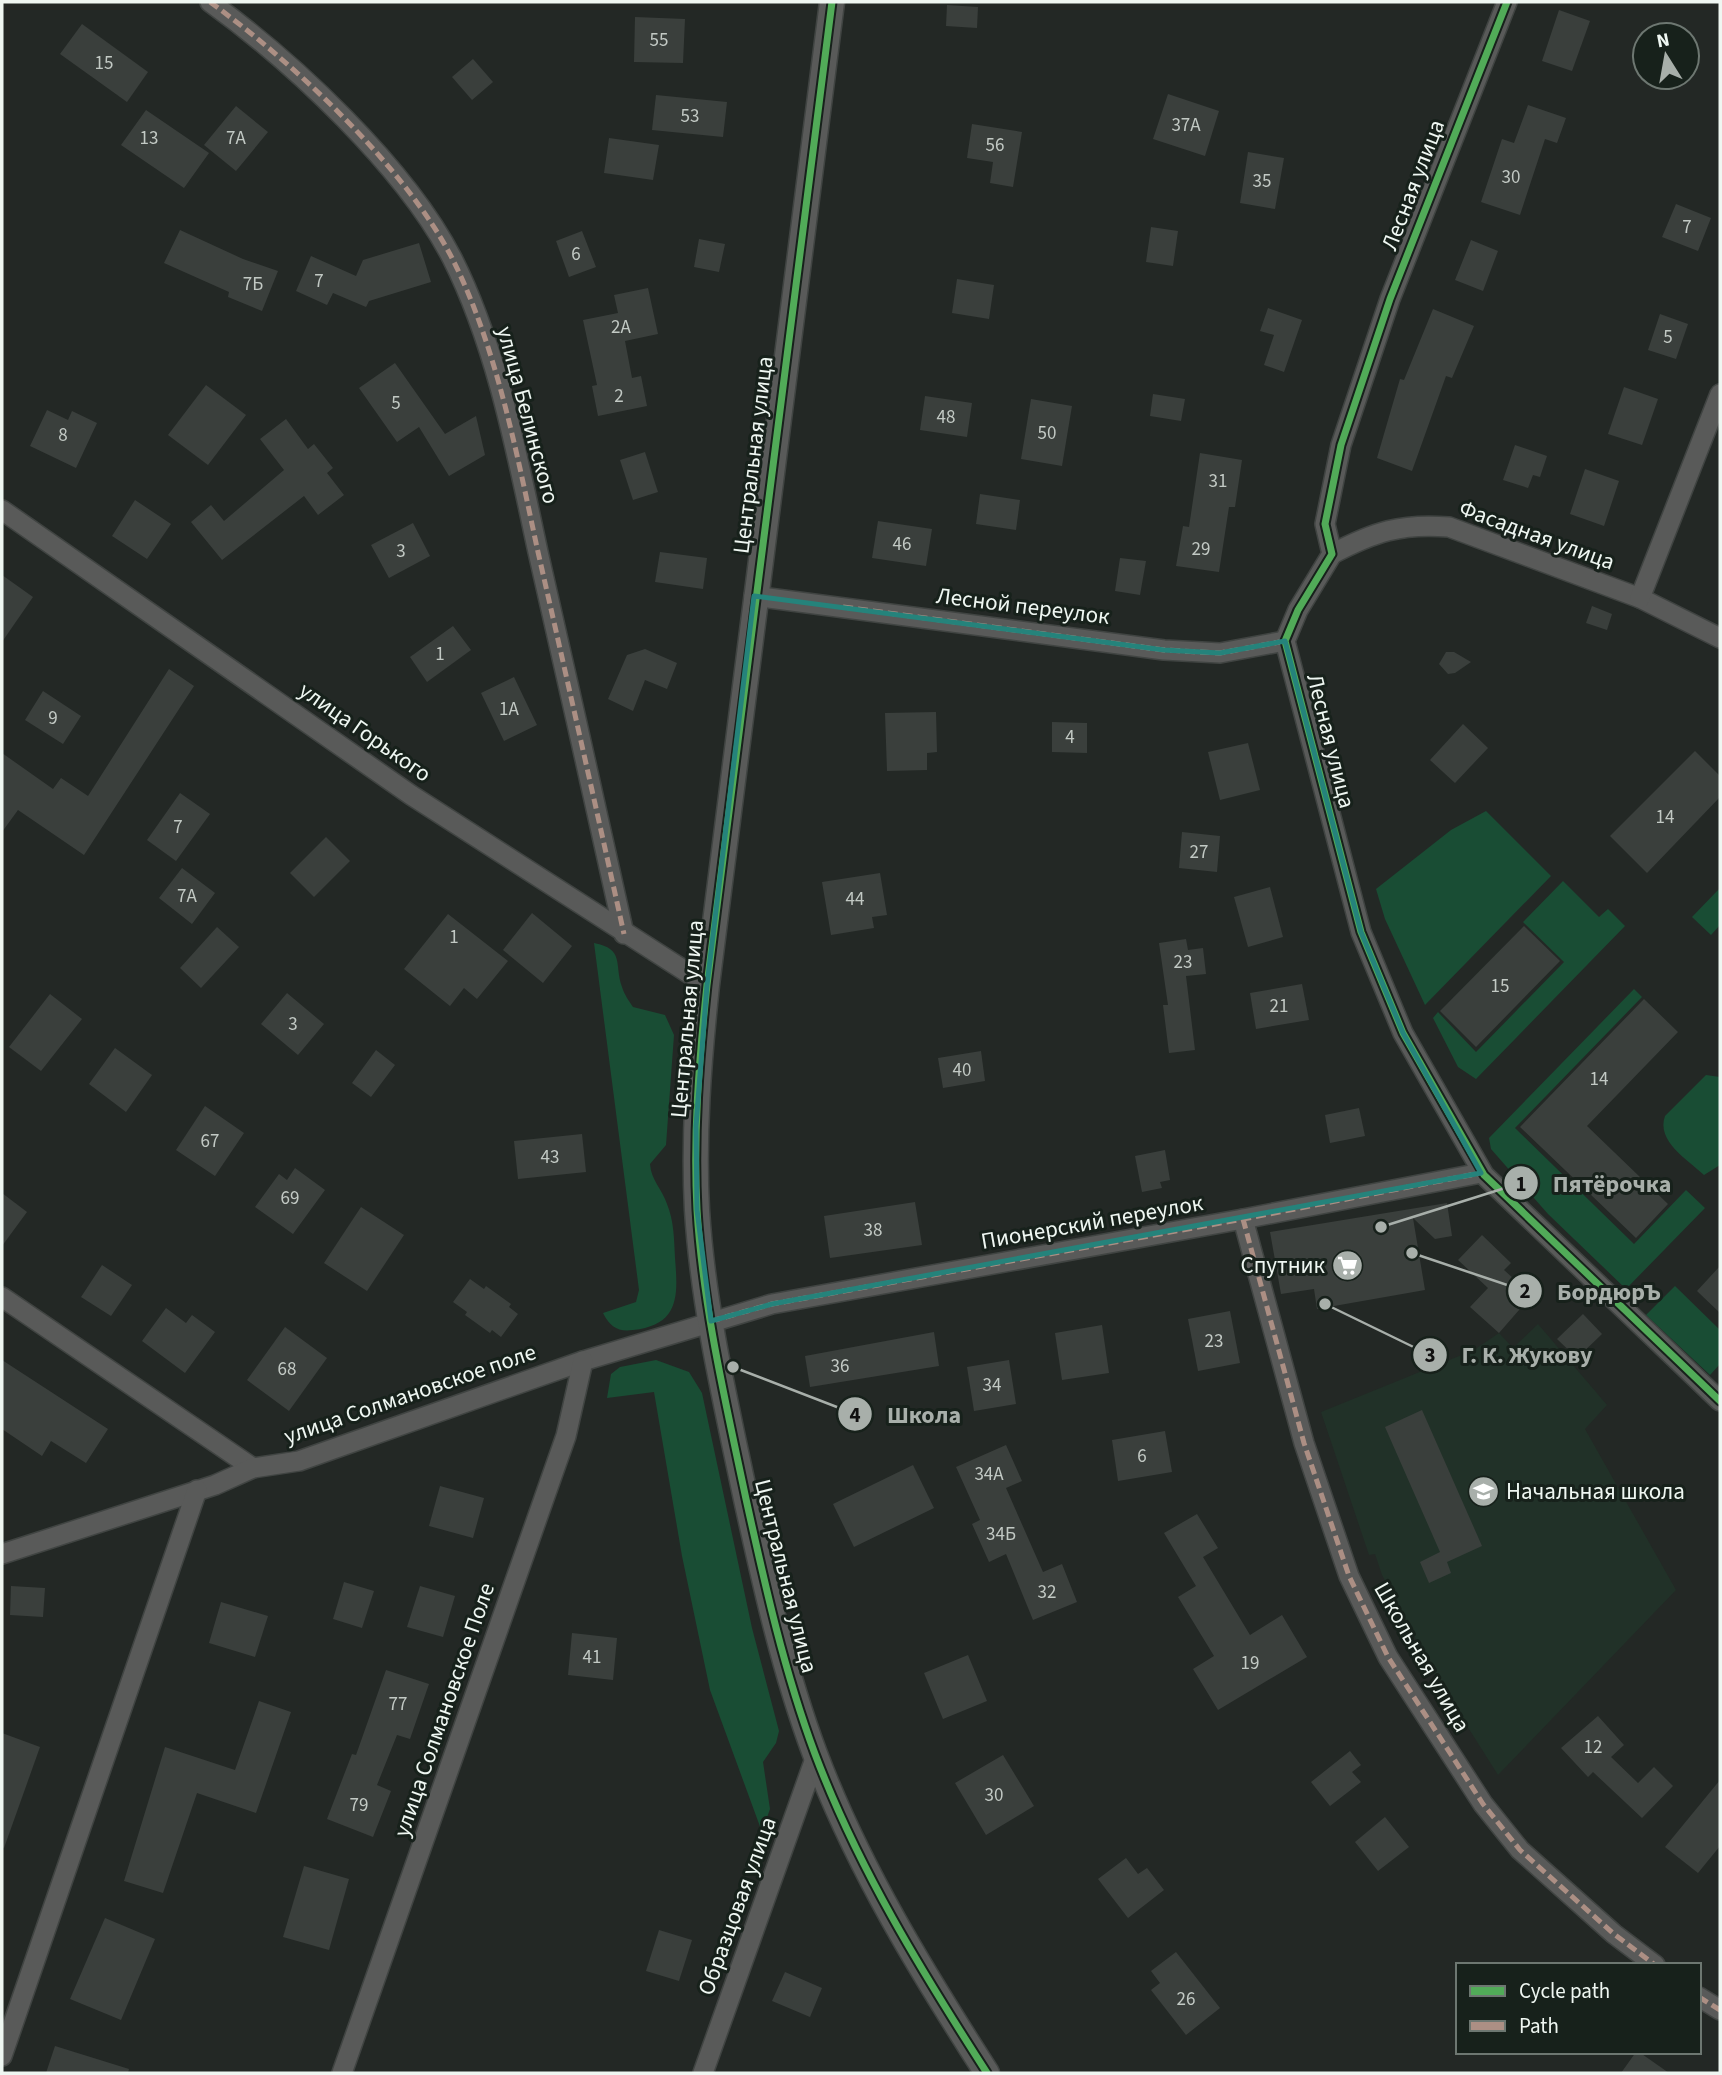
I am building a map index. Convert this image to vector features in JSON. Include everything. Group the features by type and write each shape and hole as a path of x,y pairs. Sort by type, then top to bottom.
{"street":[{"name":"улица Белинского","path":"211,2 296,72 378,155 428,218 452,259 477,319 511,429 624,934"},
{"name":"Центральная улица","path":"832,2 706,985 698,1074 697,1198 711,1321 765,1585 785,1666 816,1756 859,1856 932,1987 987,2073"},
{"name":"Лесная улица","path":"1332,554 1325,524 1341,445 1390,299 1507,2"},
{"path":"1640,598 1720,394"},
{"name":"улица Горького","path":"2,510 411,795 706,985"},
{"name":"Фасадная улица","path":"1332,554 1372,533 1416,524 1449,527 1640,598 1720,638"},
{"path":"1285,641 1308,591 1332,554"},
{"name":"Лесной переулок","path":"754,596 1164,649 1220,653 1285,641"},
{"name":"Лесная улица","path":"1285,641 1361,932 1403,1033 1481,1173 1720,1401"},
{"name":"Пионерский переулок","path":"711,1321 772,1304 1481,1173"},
{"name":"Школьная улица","path":"1243,1219 1304,1443 1349,1576 1388,1657 1483,1804 1520,1850 1614,1934 1652,1963"},
{"path":"2,1297 253,1468"},
{"name":"улица Солмановское поле","path":"2,1554 197,1490 253,1468 299,1461 583,1361 711,1321"},
{"name":"улица Солмановское Поле","path":"342,2073 566,1436 583,1361"},
{"path":"2,2056 197,1490"},
{"name":"Образцовая улица","path":"703,2073 816,1756"},
{"path":"1701,1998 1720,2010"}],"highlighted area":[{"path":"754,596 1164,650 1220,653 1285,641 1361,932 1403,1033 1481,1173 772,1304 711,1321 697,1210 696,1126 707,985"}],"shaded area":[{"name":"Начальная школа","path":"1538,1324 1607,1405 1585,1429 1676,1590 1498,1775 1433,1672 1382,1575 1375,1554 1369,1555 1321,1412 1474,1350 1499,1333 1513,1348"}],"green space":[{"path":"1486,811 1551,876 1425,1005 1385,919 1376,889 1451,830"},
{"path":"1563,881 1599,917 1608,909 1625,926 1476,1079 1458,1067 1433,1018 1438,1012 1476,1052 1564,962 1523,922"},
{"path":"1720,888 1720,925 1711,935 1692,917"},
{"path":"594,943 614,953 623,990 633,1007 665,1015 674,1035 666,1145 650,1164 652,1175 667,1204 672,1224 675,1296 668,1315 660,1322 633,1330 615,1328 603,1313 636,1302 639,1290"},
{"path":"1634,989 1642,997 1515,1128 1634,1244 1686,1190 1705,1208 1626,1289 1548,1214 1491,1149 1489,1138"},
{"path":"1706,1075 1720,1077 1720,1165 1704,1175 1675,1149 1665,1134 1663,1125 1665,1116"},
{"path":"1675,1286 1720,1330 1720,1364 1710,1375 1646,1315"},
{"path":"656,1360 689,1372 702,1393 752,1628 779,1731 776,1743 763,1762 770,1809 762,1832 710,1690 682,1556 654,1392 607,1398 611,1374 620,1367"}],"building":[{"path":"947,5 978,7 977,28 946,26"},
{"path":"1559,10 1590,21 1572,71 1542,61"},
{"path":"635,17 685,19 683,63 634,62"},
{"path":"82,24 148,72 127,102 60,54"},
{"path":"473,59 493,82 472,100 452,77"},
{"path":"1168,94 1219,111 1205,156 1153,139"},
{"path":"656,95 727,102 723,137 652,130"},
{"path":"1528,105 1566,118 1557,143 1545,139 1520,215 1481,202 1502,139 1514,143"},
{"path":"236,106 268,132 236,171 204,145"},
{"path":"146,110 209,153 184,188 121,145"},
{"path":"972,124 1022,132 1013,187 990,183 993,162 967,158"},
{"path":"609,138 659,145 653,180 604,173"},
{"path":"1248,152 1284,158 1275,209 1240,203"},
{"path":"1676,204 1711,218 1698,251 1662,237"},
{"path":"1151,227 1178,231 1173,266 1146,262"},
{"path":"180,230 243,259 278,271 262,311 228,297 229,292 164,263"},
{"path":"582,231 596,267 569,277 556,241"},
{"path":"699,239 725,244 719,272 694,267"},
{"path":"1471,240 1498,251 1483,291 1455,280"},
{"path":"419,243 431,282 369,301 366,307 333,293 327,305 296,291 311,256 356,276 363,260"},
{"path":"957,279 994,285 989,319 952,313"},
{"path":"648,288 658,334 625,341 632,378 641,376 647,406 598,416 592,386 597,385 583,320 618,313 614,295"},
{"path":"1268,308 1302,320 1284,372 1264,365 1274,335 1260,331"},
{"path":"1433,309 1474,326 1452,378 1446,376 1412,471 1377,458 1400,379 1404,380"},
{"path":"1660,314 1688,324 1676,359 1648,350"},
{"path":"395,363 445,434 476,416 485,455 449,476 419,427 397,442 359,388"},
{"path":"206,385 246,415 208,465 168,435"},
{"path":"1624,387 1658,399 1642,445 1608,434"},
{"path":"1153,394 1185,399 1181,421 1150,416"},
{"path":"925,396 972,403 967,437 920,430"},
{"path":"1031,399 1072,406 1062,466 1021,459"},
{"path":"47,410 68,420 72,411 97,423 76,468 30,446"},
{"path":"286,419 308,449 314,444 333,468 327,473 344,495 318,515 304,496 222,560 191,522 211,505 224,521 284,470 260,439"},
{"path":"1515,445 1547,456 1540,477 1533,475 1528,488 1503,480"},
{"path":"645,452 658,492 633,500 620,460"},
{"path":"1200,453 1242,460 1235,507 1229,507 1219,572 1176,566 1183,526 1189,527"},
{"path":"1585,469 1619,481 1604,526 1570,514"},
{"path":"980,494 1020,500 1016,530 976,524"},
{"path":"135,500 171,524 147,559 112,536"},
{"path":"878,521 932,529 926,566 872,558"},
{"path":"413,523 430,556 389,578 371,545"},
{"path":"660,552 707,558 703,589 655,582"},
{"path":"1120,558 1146,561 1140,595 1115,591"},
{"path":"2,575 33,597 2,642"},
{"path":"1592,606 1612,614 1607,630 1586,623"},
{"path":"453,626 471,650 427,682 410,657"},
{"path":"645,649 677,663 667,689 645,680 633,711 608,699 627,655"},
{"path":"1446,652 1454,652 1471,662 1455,673 1448,674 1439,664"},
{"path":"169,669 194,686 84,855 18,810 2,832 2,753 53,789 61,778 88,796"},
{"path":"514,677 537,725 504,741 481,693"},
{"path":"43,691 81,716 63,744 25,720"},
{"path":"936,712 937,752 927,753 927,770 887,771 885,713"},
{"path":"1052,722 1087,723 1087,753 1052,752"},
{"path":"1463,724 1488,748 1455,783 1430,760"},
{"path":"1248,743 1260,790 1220,800 1208,752"},
{"path":"1695,751 1720,776 1720,797 1647,873 1610,836"},
{"path":"180,793 210,814 176,861 147,840"},
{"path":"1182,832 1220,836 1217,872 1179,868"},
{"path":"326,837 350,861 314,897 290,873"},
{"path":"182,868 215,893 192,924 159,898"},
{"path":"880,873 887,915 872,917 874,928 831,935 822,882"},
{"path":"1270,887 1283,937 1248,947 1234,897"},
{"path":"532,913 572,946 543,983 503,950"},
{"path":"448,914 508,961 477,999 464,988 450,1006 404,969"},
{"path":"1524,926 1560,961 1476,1047 1440,1011"},
{"path":"217,927 239,947 201,988 180,968"},
{"path":"1186,939 1188,950 1203,948 1206,974 1186,976 1195,1050 1169,1053 1163,1005 1168,1005 1159,943"},
{"path":"1302,984 1309,1020 1256,1029 1250,993"},
{"path":"287,993 324,1024 298,1055 261,1024"},
{"path":"50,994 82,1019 41,1071 9,1047"},
{"path":"1644,999 1678,1032 1587,1126 1668,1204 1636,1238 1520,1127"},
{"path":"115,1048 152,1075 126,1112 89,1084"},
{"path":"376,1050 395,1065 371,1097 352,1083"},
{"path":"981,1051 985,1081 943,1088 938,1058"},
{"path":"205,1106 244,1133 215,1176 176,1150"},
{"path":"1359,1108 1365,1136 1330,1143 1325,1115"},
{"path":"582,1134 586,1172 518,1179 514,1141"},
{"path":"1165,1150 1170,1180 1160,1182 1162,1188 1142,1192 1135,1156"},
{"path":"295,1168 325,1190 293,1234 255,1207 279,1174 287,1180"},
{"path":"2,1193 27,1212 2,1246"},
{"path":"915,1202 922,1245 830,1258 824,1216"},
{"name":"Спутник","path":"1447,1203 1452,1236 1435,1239 1413,1218 1425,1290 1317,1309 1314,1289 1281,1294 1270,1232"},
{"path":"361,1207 404,1235 367,1291 324,1263"},
{"path":"1482,1235 1511,1263 1504,1270 1532,1295 1499,1333 1470,1307 1488,1288 1458,1260"},
{"path":"102,1265 132,1285 111,1316 81,1297"},
{"path":"1720,1266 1720,1313 1697,1291"},
{"path":"470,1279 484,1289 486,1286 511,1304 509,1307 518,1314 501,1337 492,1330 490,1333 465,1315 467,1312 453,1302"},
{"path":"166,1308 186,1323 192,1315 215,1332 185,1373 142,1341"},
{"path":"1230,1311 1240,1363 1198,1371 1188,1319"},
{"path":"1583,1314 1602,1334 1577,1358 1557,1339"},
{"path":"1102,1325 1109,1373 1062,1380 1055,1333"},
{"path":"285,1327 327,1358 289,1411 247,1380"},
{"path":"934,1332 939,1366 810,1387 805,1356"},
{"path":"2,1360 108,1429 86,1463 51,1441 42,1456 2,1429"},
{"path":"1009,1360 1016,1404 974,1411 967,1367"},
{"path":"1422,1410 1482,1546 1447,1562 1451,1573 1429,1583 1420,1562 1440,1552 1385,1427"},
{"path":"1165,1431 1172,1472 1118,1481 1112,1440"},
{"path":"1006,1445 1022,1481 1006,1488 1043,1572 1062,1564 1077,1602 1033,1620 1006,1554 989,1562 972,1524 980,1520 956,1467"},
{"path":"913,1465 934,1508 854,1547 833,1504"},
{"path":"440,1486 484,1498 473,1538 429,1526"},
{"path":"1197,1514 1218,1548 1203,1557 1250,1635 1282,1615 1307,1657 1218,1710 1193,1669 1214,1656 1178,1597 1196,1586 1164,1533"},
{"path":"344,1582 374,1591 362,1628 333,1619"},
{"path":"11,1586 45,1588 43,1617 10,1615"},
{"path":"420,1586 455,1596 443,1637 407,1627"},
{"path":"221,1602 268,1616 255,1657 209,1643"},
{"path":"572,1633 617,1638 613,1680 568,1675"},
{"path":"968,1655 987,1701 943,1719 924,1673"},
{"path":"386,1670 429,1684 410,1739 397,1735 377,1785 391,1791 373,1837 327,1819 352,1754 356,1755"},
{"path":"259,1701 291,1712 256,1813 197,1793 163,1893 124,1881 165,1747 235,1770"},
{"path":"1598,1716 1624,1745 1611,1757 1638,1783 1654,1767 1673,1786 1642,1818 1593,1772 1588,1777 1561,1748"},
{"path":"2,1733 40,1747 4,1848 2,1847"},
{"path":"1350,1751 1361,1765 1352,1772 1361,1782 1330,1806 1311,1782"},
{"path":"1003,1755 1034,1806 986,1835 955,1783"},
{"path":"1720,1780 1720,1846 1698,1873 1665,1847"},
{"path":"1385,1817 1409,1847 1378,1871 1355,1842"},
{"path":"1126,1858 1138,1874 1147,1868 1164,1890 1128,1918 1098,1879"},
{"path":"304,1866 349,1879 329,1950 283,1937"},
{"path":"105,1918 155,1939 121,2020 70,1999"},
{"path":"659,1930 692,1940 679,1981 646,1971"},
{"path":"1176,1952 1220,2008 1186,2035 1151,1990 1160,1983 1151,1971"},
{"path":"785,1972 822,1988 810,2017 772,2001"},
{"path":"55,2046 129,2069 128,2073 46,2073"},
{"path":"1635,2054 1642,2054 1669,2073 1621,2073"}],"marked path":[{"path":"210,2 311,85 377,153 432,223 468,292 504,402 624,934"},
{"path":"843,607 1164,650 1220,653 1285,641 1286,645"},
{"path":"711,1321 772,1304 1481,1173 1478,1167"},
{"path":"1243,1219 1304,1443 1349,1576 1388,1657 1483,1804 1520,1850 1614,1934 1652,1963"},
{"path":"1701,1998 1720,2010"}],"cycle path":[{"path":"832,2 707,985 698,1098 697,1210 704,1283 716,1355 746,1499 768,1596 804,1723 832,1796 871,1878 915,1958 987,2073"},
{"path":"1507,2 1390,299 1341,445 1325,524 1332,554 1298,610 1285,641 1361,932 1403,1033 1484,1175 1720,1401"}],"place":[{"name":"Пятёрочка","path":"1381,1227"},
{"name":"БордюрЪ","path":"1412,1253"},
{"name":"Спутник","path":"1348,1265"},
{"name":"Г. К. Жукову","path":"1325,1304"},
{"name":"Школа","path":"733,1367"},
{"name":"Начальная школа","path":"1483,1491"}]}
